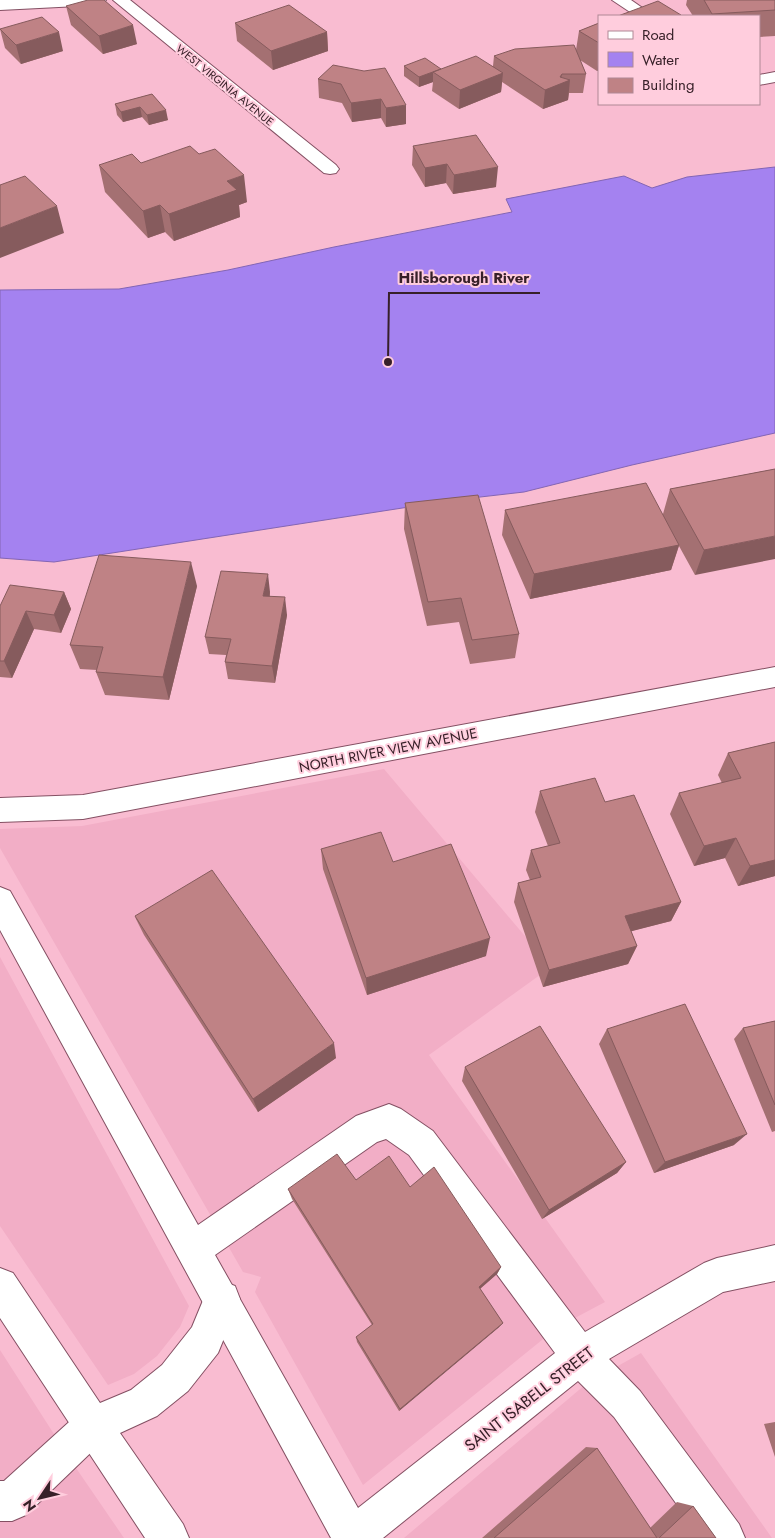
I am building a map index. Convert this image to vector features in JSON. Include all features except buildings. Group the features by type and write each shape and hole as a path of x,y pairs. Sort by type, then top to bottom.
{"street":[{"path":"0,5 98,0"},
{"name":"WEST VIRGINIA AVENUE","path":"121,0 330,169"},
{"path":"620,0 644,15"},
{"path":"760,80 775,77"},
{"name":"NORTH RIVER VIEW AVENUE","path":"0,810 83,807 775,677"},
{"path":"0,901 353,1538"},
{"path":"194,1249 276,1194 368,1128 390,1121 421,1143 580,1356 627,1404 725,1538"},
{"name":"SAINT ISABELL STREET","path":"353,1538 580,1356 717,1276 775,1263"},
{"path":"0,1286 92,1426 169,1538"},
{"path":"0,1500 12,1501 92,1426 144,1403 175,1378 205,1340 222,1299"}],"shaded area":[{"path":"384,769 551,967 429,1055 605,1302 558,1327 363,1485 255,1292 261,1277 243,1272 0,848 0,829 82,826"},
{"path":"0,957 189,1306 180,1327 157,1356 134,1374 108,1385 0,1226"},
{"path":"0,1350 61,1445 65,1471 76,1468 124,1538 0,1538"},
{"path":"641,1353 772,1538 404,1538 586,1384"}],"water":[{"path":"775,167 775,433 632,465 524,492 454,500 54,562 0,558 0,290 119,289 228,270 512,212 506,199 624,176 652,188 687,177"}],"place":[{"name":"Hillsborough River","path":"388,362"}]}
